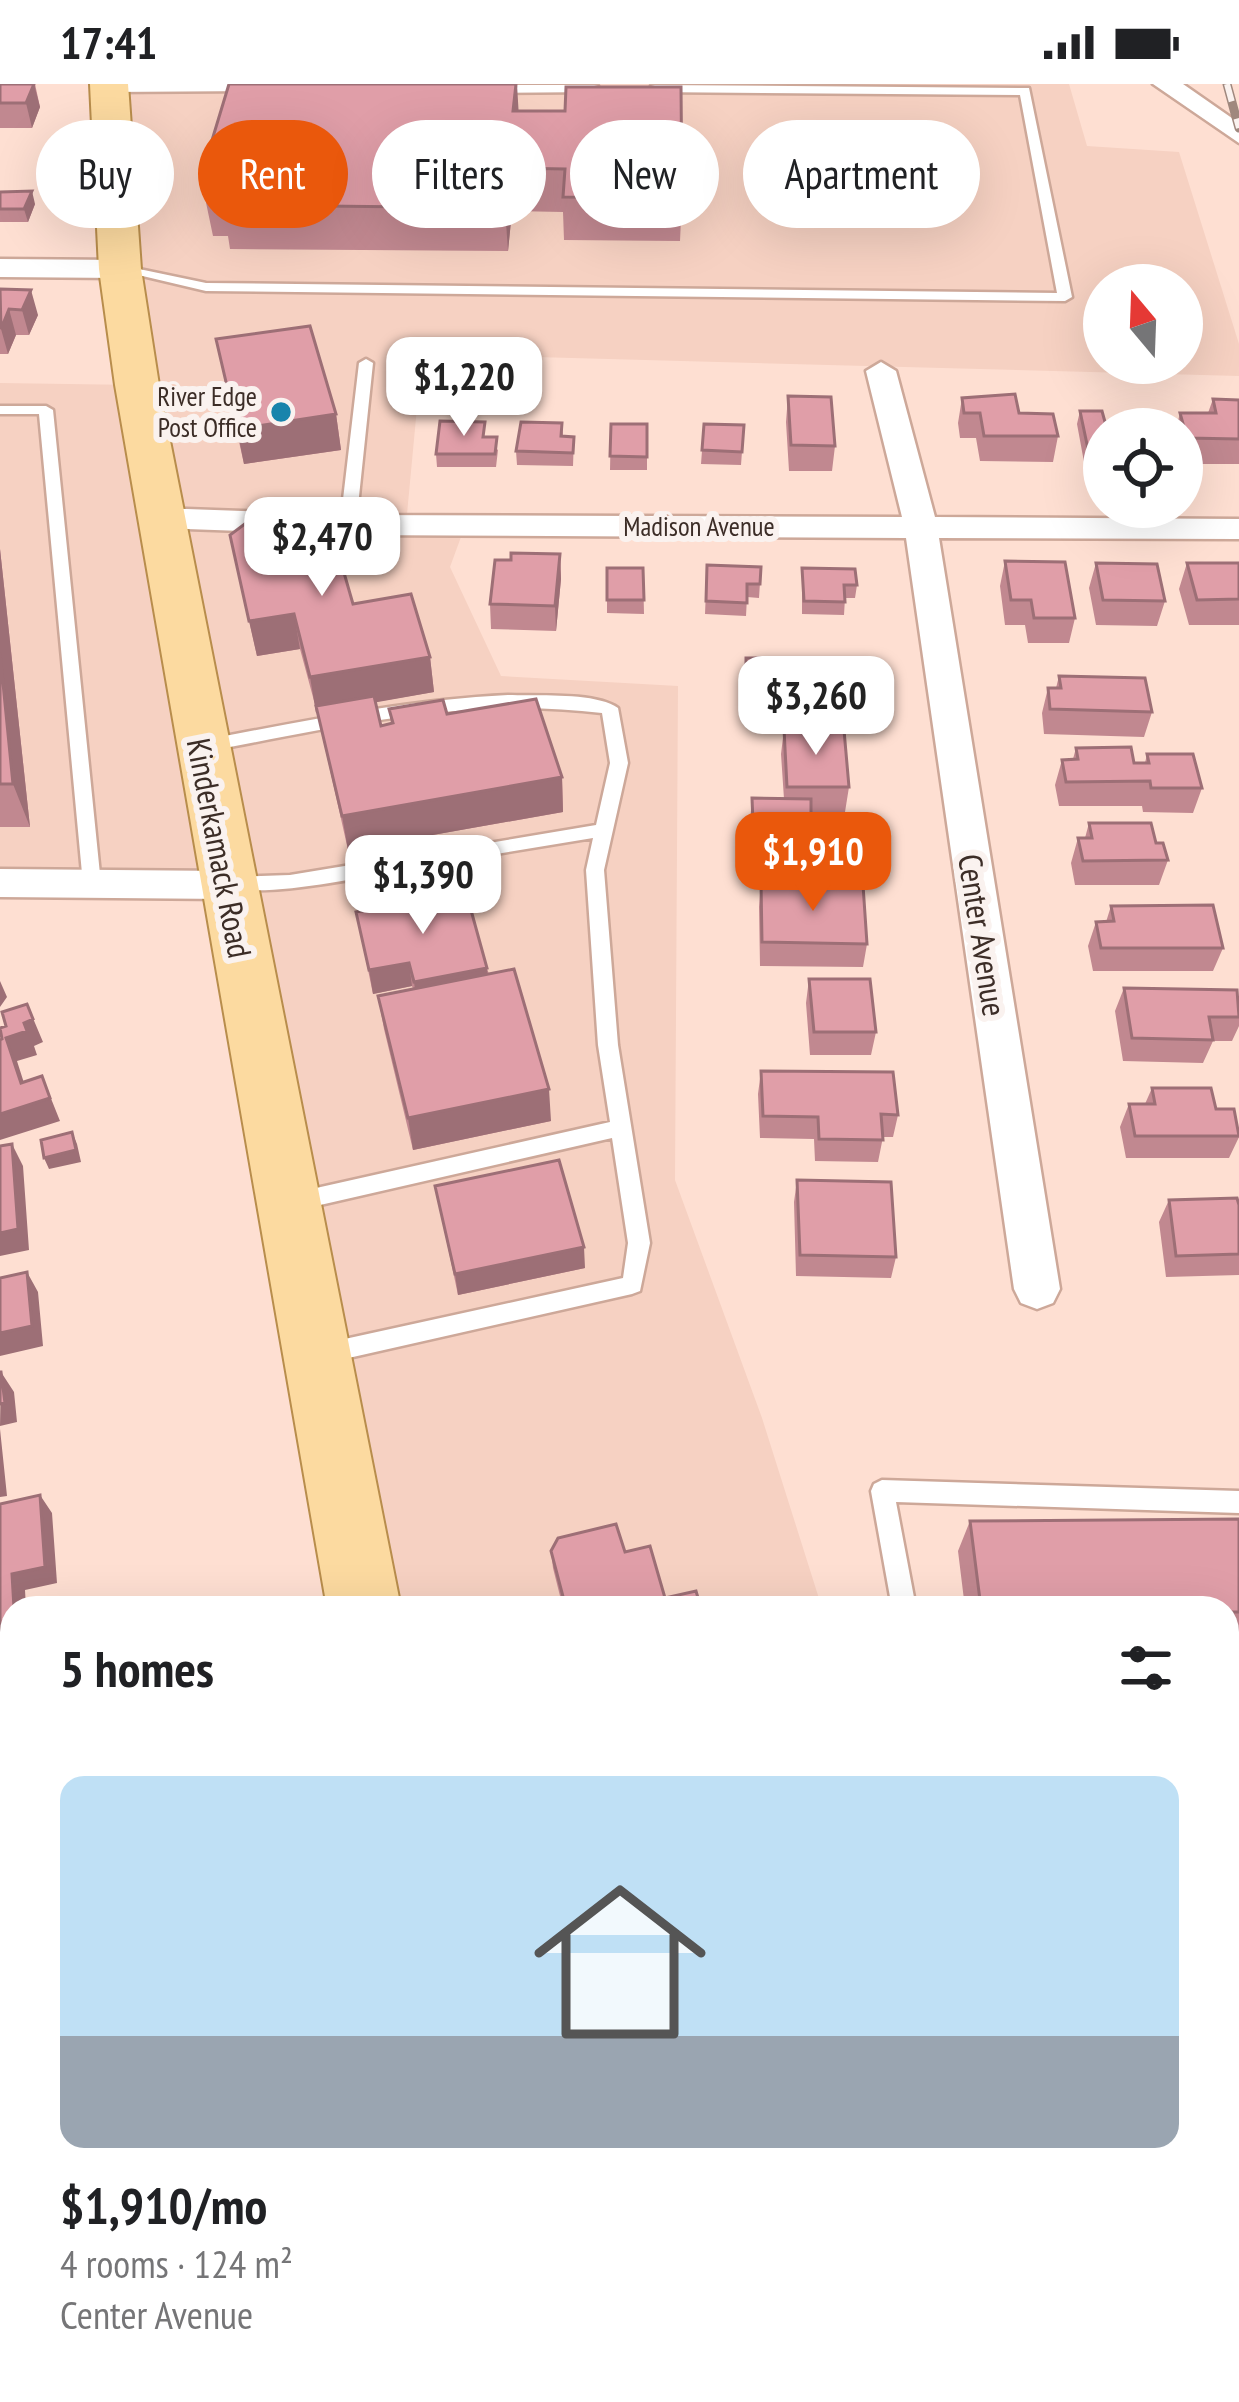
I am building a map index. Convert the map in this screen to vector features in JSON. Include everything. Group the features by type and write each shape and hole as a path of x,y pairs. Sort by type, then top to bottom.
{"main road":[{"name":"Kinderkamack Road","path":"109,86 120,268 159,518 362,1596"}],"street":[{"path":"1166,84 1239,135"},
{"path":"0,268 120,268"},
{"name":"Center Avenue","path":"881,371 921,526 1037,1289"},
{"name":"Madison Avenue","path":"159,518 348,525 1239,529"},
{"path":"0,883 227,884"}],"lane":[{"path":"109,86 263,88"},
{"path":"475,89 615,89"},
{"path":"120,268 206,287 1065,296 1025,91 639,89"},
{"path":"348,525 366,363"},
{"path":"0,410 46,410 92,884"},
{"path":"201,747 438,703 560,699 610,708 619,763 596,870 608,1045 639,1243 632,1285 316,1355"},
{"path":"227,884 290,882 604,830"},
{"path":"287,1203 621,1128"},
{"path":"902,1596 882,1491 1239,1502"}],"shaded area":[{"path":"109,84 1069,84 1087,146 1179,152 1239,344 1239,376 1203,375 1203,264 1083,264 1083,372 422,354 406,525 465,526 450,567 501,676 678,686 675,1180 762,1418 818,1596 362,1596 227,885 0,883 0,383 136,385 122,228 174,228 174,120 112,120"}],"building":[{"path":"0,84 34,84 26,103 0,103"},
{"path":"229,84 516,84 513,111 565,111 566,87 681,87 681,120 570,120 570,197 563,197 565,169 546,169 546,120 372,120 372,207 348,206 348,120 218,120"},
{"path":"32,191 24,209 0,209 0,192"},
{"path":"0,289 31,290 22,310 9,309 1,329"},
{"path":"310,326 336,414 237,429 216,339"},
{"path":"1015,394 1019,413 1053,414 1058,436 984,436 980,413 964,413 962,398"},
{"path":"788,396 831,397 835,446 791,445"},
{"path":"1213,399 1239,400 1239,439 1203,438 1203,413 1216,413"},
{"path":"440,421 485,422 483,437 497,437 495,454 436,454"},
{"path":"521,422 562,423 561,436 574,437 573,453 516,451"},
{"path":"611,424 647,424 647,457 610,456"},
{"path":"704,424 744,425 742,452 702,450"},
{"path":"246,523 330,524 353,604 411,594 430,657 310,677 294,614 249,621 230,535"},
{"path":"511,553 560,554 555,606 490,604 495,560 511,560"},
{"path":"1005,561 1065,562 1075,618 1034,618 1031,600 1011,600"},
{"path":"1096,563 1157,564 1165,601 1103,600"},
{"path":"1187,563 1239,563 1239,599 1197,600"},
{"path":"707,565 761,567 760,584 747,584 747,603 706,601"},
{"path":"607,568 643,568 644,600 607,600"},
{"path":"802,568 855,569 857,585 844,585 845,602 804,601"},
{"path":"0,653 13,784 0,784"},
{"path":"746,658 792,658 793,674 847,674 849,706 793,705 792,691 779,691 778,675 746,675"},
{"path":"1059,676 1145,678 1152,712 1050,709 1048,688 1061,688"},
{"path":"374,696 381,726 393,723 389,709 443,700 447,714 536,699 562,777 342,816 316,706"},
{"path":"784,729 844,730 849,787 787,787"},
{"path":"1131,747 1134,763 1149,763 1147,754 1193,754 1202,788 1151,788 1150,781 1066,782 1062,760 1078,759 1076,748"},
{"path":"752,798 811,799 811,815 856,815 860,852 813,852 812,838 791,838 790,822 753,822"},
{"path":"1089,823 1151,823 1156,843 1163,843 1168,860 1083,861 1078,838 1092,838"},
{"path":"442,844 454,881 364,898 354,861"},
{"path":"761,883 863,885 867,944 762,942"},
{"path":"466,892 487,968 414,982 409,963 369,970 356,912"},
{"path":"1213,905 1223,948 1101,948 1096,922 1114,921 1111,906"},
{"path":"514,969 549,1089 408,1118 378,996"},
{"path":"809,979 870,979 876,1032 814,1032"},
{"path":"1124,988 1237,990 1239,1017 1209,1017 1213,1040 1132,1038"},
{"path":"27,1004 33,1019 24,1023 27,1031 6,1038 21,1083 42,1076 50,1098 0,1114 0,1028 6,1026 2,1012"},
{"path":"761,1071 893,1072 898,1115 881,1114 883,1140 819,1139 818,1117 763,1116"},
{"path":"1152,1088 1211,1088 1216,1109 1234,1109 1239,1136 1135,1136 1129,1104 1155,1104"},
{"path":"72,1132 76,1150 44,1158 41,1140"},
{"path":"12,1144 18,1229 0,1233 0,1146"},
{"path":"559,1160 584,1247 455,1274 435,1186"},
{"path":"797,1180 891,1182 896,1257 800,1255"},
{"path":"1237,1198 1239,1254 1176,1256 1169,1200"},
{"path":"27,1272 32,1326 0,1333 0,1278"},
{"path":"0,1372 5,1403 0,1404"},
{"path":"40,1495 45,1567 12,1574 13,1596 0,1596 0,1504"},
{"path":"1239,1519 1239,1596 979,1596 970,1521"},
{"path":"616,1524 625,1552 650,1546 664,1596 563,1596 551,1551 558,1538"}],"railway":[{"path":"1227,84 1239,128"}],"place":[{"name":"River Edge Post Office","path":"281,412"}]}
